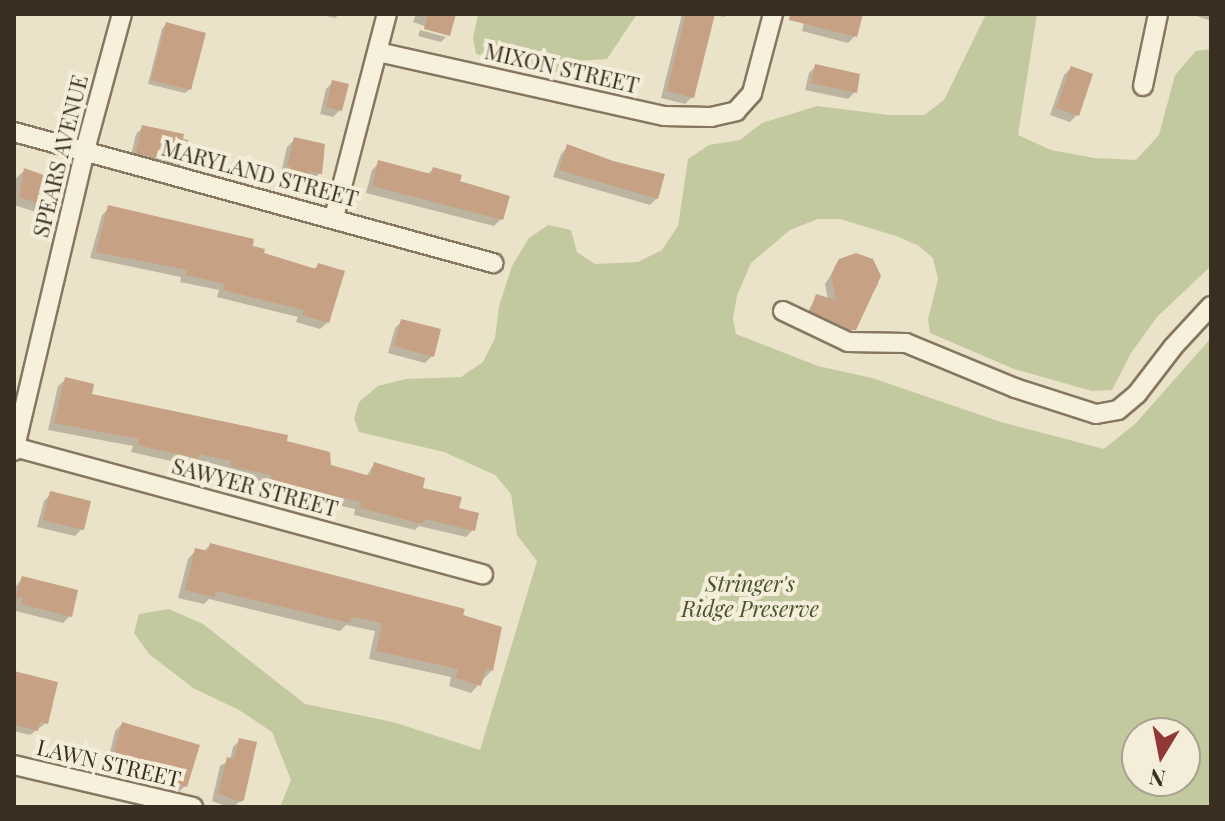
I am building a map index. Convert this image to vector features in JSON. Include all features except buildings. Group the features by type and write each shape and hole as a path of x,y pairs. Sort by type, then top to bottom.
{"street":[{"name":"SPEARS AVENUE","path":"14,448 85,150 122,14"},
{"path":"334,217 387,14"},
{"name":"MIXON STREET","path":"378,52 664,116 711,117 736,111 752,93 773,14"},
{"path":"1143,86 1158,14"},
{"name":"MARYLAND STREET","path":"14,132 334,217 493,263"},
{"path":"783,311 848,342 906,343 1076,410 1096,414 1118,410 1137,394 1173,347 1211,306"},
{"name":"SAWYER STREET","path":"14,448 483,574"},
{"name":"LAWN STREET","path":"14,765 193,807"}],"green space":[{"path":"478,14 637,14 607,59 576,61 556,72 529,70 476,54 473,38"},
{"name":"Stringer's Ridge Preserve","path":"986,14 1037,14 1018,135 1051,150 1094,158 1136,160 1159,135 1175,75 1196,51 1211,49 1211,266 1157,317 1131,353 1112,390 1092,391 1014,369 930,333 928,319 938,279 933,258 919,246 896,236 840,219 818,219 790,230 751,263 737,295 733,319 736,334 818,366 872,378 1001,422 1104,449 1136,423 1211,338 1211,807 280,807 291,780 272,732 239,710 193,688 149,654 134,633 139,614 169,609 203,624 305,704 393,722 480,750 537,561 517,535 511,494 495,475 444,452 359,432 354,419 359,402 378,386 406,379 461,377 483,362 495,338 499,306 512,266 529,238 548,225 571,230 577,252 595,264 638,262 662,250 678,226 688,159 709,145 740,140 762,123 817,106 889,115 924,115 944,100"}]}
